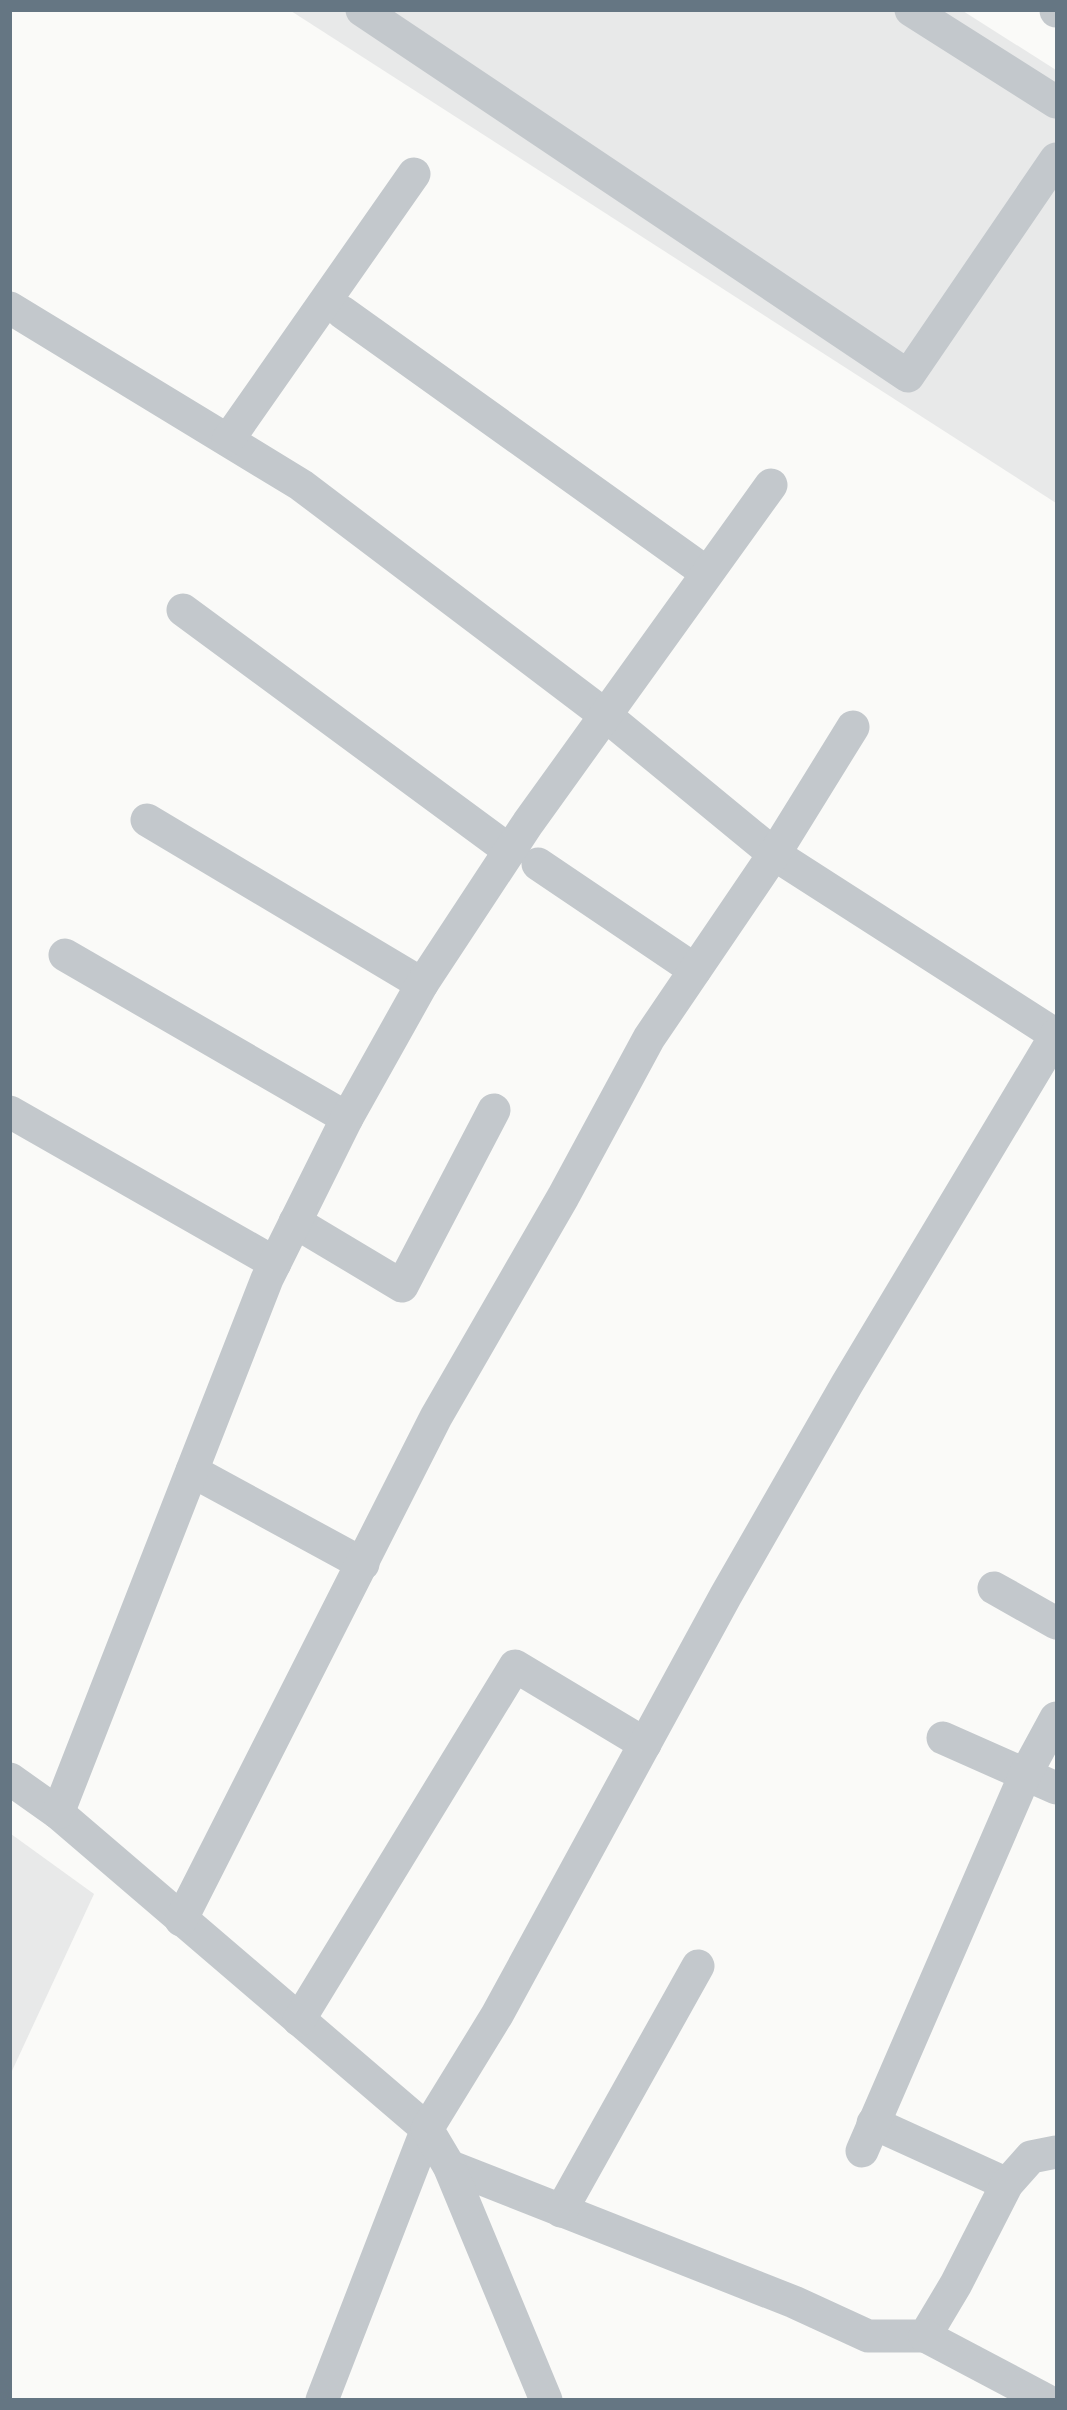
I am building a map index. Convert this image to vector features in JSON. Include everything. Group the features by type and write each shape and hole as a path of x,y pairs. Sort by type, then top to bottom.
{"street":[{"path":"362,10 909,376 1056,159"},
{"path":"911,10 1056,102"},
{"path":"228,440 414,174"},
{"path":"10,308 301,485 605,715 774,854 1056,1035 847,1384 726,1595 497,2015 426,2129 322,2400"},
{"path":"342,312 707,573"},
{"path":"58,1813 274,1263 346,1118 422,984 524,858 605,715 771,485"},
{"path":"183,610 524,858 695,970"},
{"path":"181,1920 436,1417 563,1197 649,1038 774,854 853,726"},
{"path":"147,820 422,984"},
{"path":"65,955 346,1118"},
{"path":"295,1222 402,1286 494,1110"},
{"path":"10,1112 274,1263"},
{"path":"192,1471 363,1564"},
{"path":"994,1588 1056,1623"},
{"path":"299,2020 515,1666 645,1744"},
{"path":"1007,2184 868,2137 1025,1775 1056,1718"},
{"path":"943,1738 1056,1788"},
{"path":"10,1779 58,1813 426,2129 449,2166 546,2400"},
{"path":"561,2211 698,1966"},
{"path":"925,2336 956,2284 1007,2184 1031,2157 1056,2152"},
{"path":"449,2166 794,2302 868,2336 925,2336 1046,2400"}],"shaded area":[{"path":"291,11 963,11 1056,70 1056,503"},
{"path":"11,1834 94,1894 11,2073"}]}
